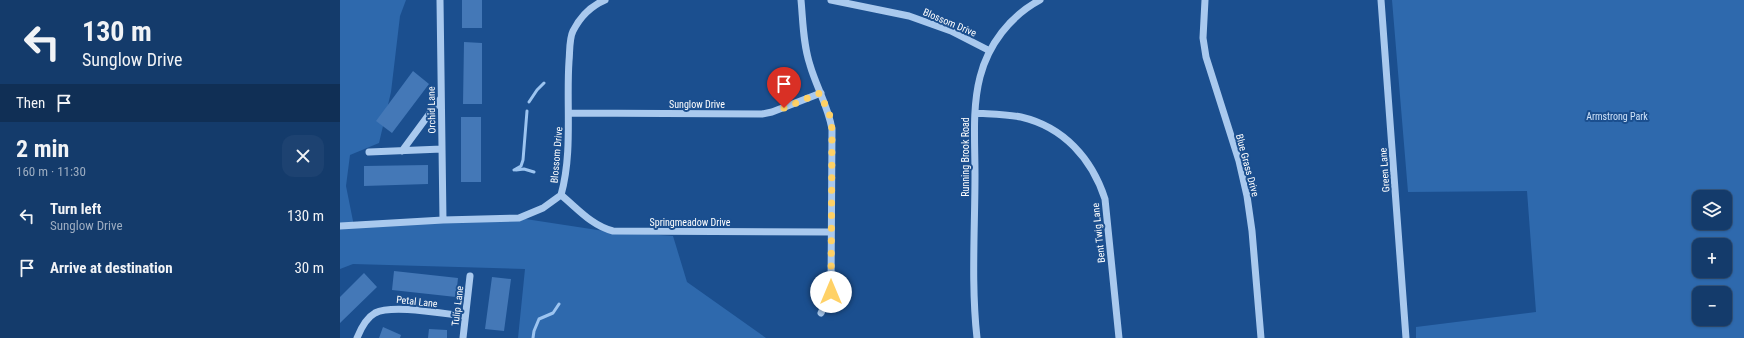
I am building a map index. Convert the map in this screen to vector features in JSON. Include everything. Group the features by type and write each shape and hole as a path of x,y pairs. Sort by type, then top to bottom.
{"street":[{"name":"Orchid Lane","path":"440,0 443,220"},
{"name":"Blossom Drive","path":"340,226 443,220 519,218 543,208 561,195 566,169 569,113 568,77 572,33 584,13 605,0"},
{"path":"801,0 806,51 810,66 830,116 832,129 830,232 831,292 821,313"},
{"name":"Blossom Drive","path":"831,0 909,16 951,31 990,51"},
{"name":"Running Brook Road","path":"977,338 974,303 976,94 980,77 990,51 1008,25 1020,13 1040,0"},
{"name":"Blue Grass Drive","path":"1205,0 1203,38 1206,57 1239,161 1247,196 1252,231 1261,338"},
{"name":"Green Lane","path":"1381,0 1406,338"},
{"name":"Sunglow Drive","path":"569,113 762,114 772,112 820,93"},
{"path":"402,151 441,98"},
{"name":"Bent Twig Lane","path":"976,113 1021,117 1037,122 1054,130 1068,140 1091,166 1100,183 1105,199 1119,338"},
{"path":"369,152 442,149"},
{"name":"Springmeadow Drive","path":"561,195 596,224 604,229 612,231 830,232"},
{"name":"Tulip Lane","path":"464,338 470,276"},
{"name":"Petal Lane","path":"358,338 366,320 375,313 390,309 465,316"}],"green space":[{"path":"340,0 406,0 400,16 391,92 379,143 350,155 346,186 354,226 519,218 604,231 673,236 687,282 766,338 518,338 525,269 353,264 340,269"},
{"name":"Armstrong Park","path":"1392,0 1744,0 1744,338 1416,338 1416,327 1536,312 1527,191 1408,192"}],"building":[{"path":"462,0 482,0 482,28 462,28"},
{"path":"464,42 482,43 482,104 463,104"},
{"path":"413,71 429,84 392,133 376,121"},
{"path":"461,117 481,117 481,182 461,182"},
{"path":"428,165 428,184 364,186 364,166"},
{"path":"394,271 458,278 456,297 392,290"},
{"path":"364,273 377,287 340,323 340,297"},
{"path":"492,277 511,279 504,331 485,329"},
{"path":"383,327 401,335 400,338 379,338"},
{"path":"429,329 447,330 447,338 428,338"}],"waterway":[{"path":"529,102 544,83"},
{"path":"514,170 521,166 523,160 527,111"},
{"path":"516,170 524,169 534,172"},
{"path":"533,338 539,319 553,313 559,304"}],"route":[{"path":"784,108 820,93 830,116 832,129 830,232 831,292"}]}
